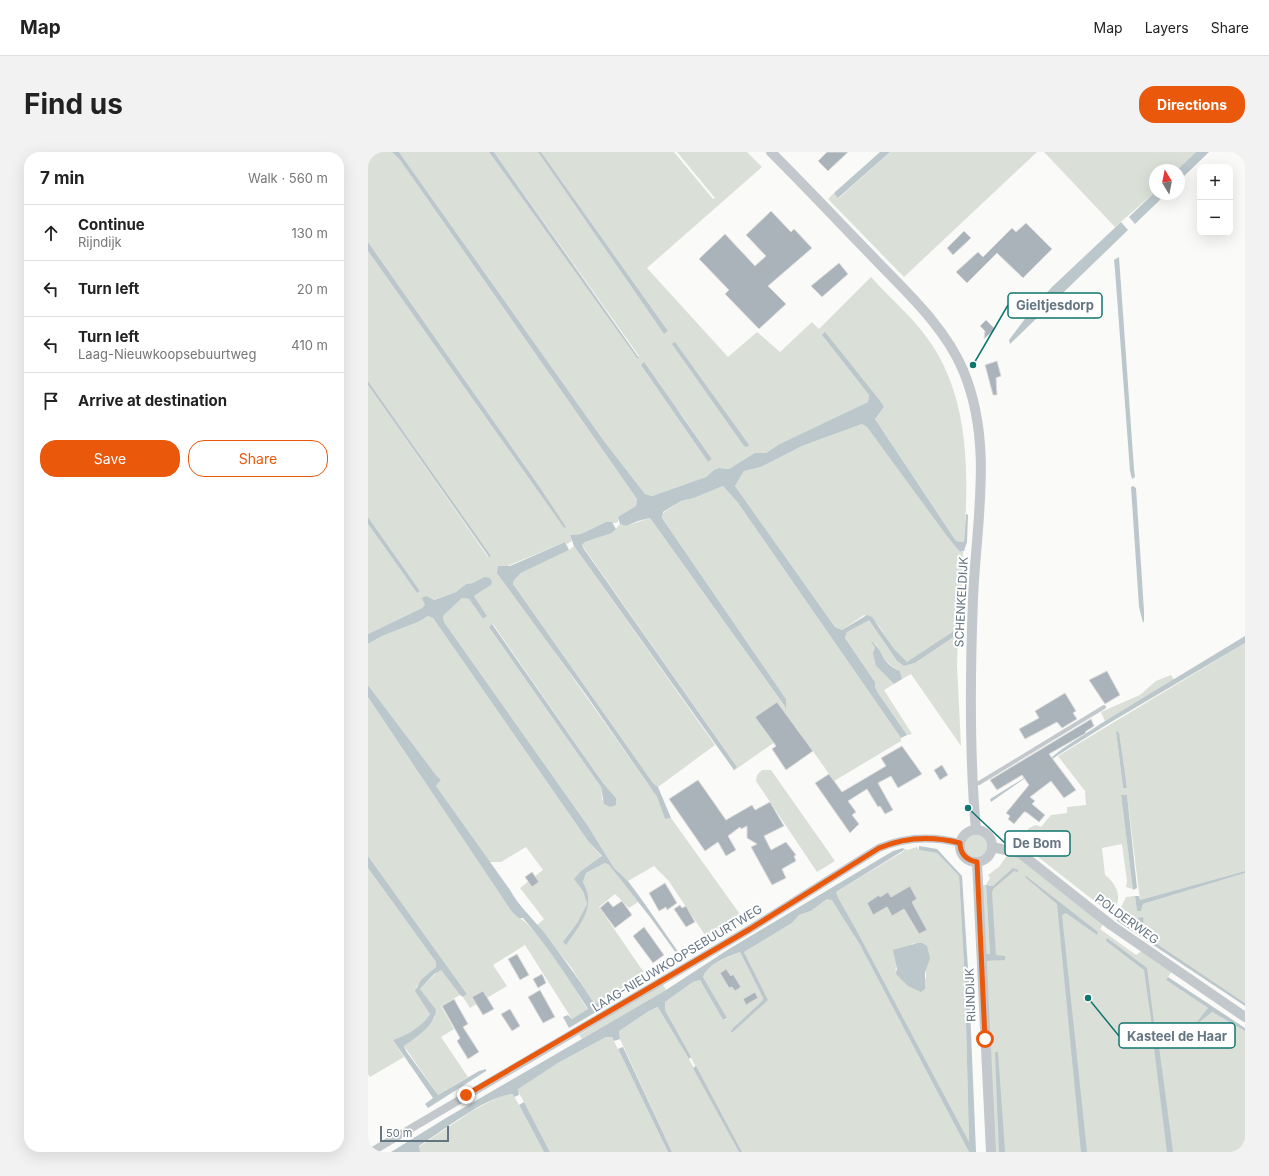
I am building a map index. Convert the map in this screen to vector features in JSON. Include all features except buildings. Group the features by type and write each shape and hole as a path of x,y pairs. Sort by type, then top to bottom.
{"street":[{"name":"SCHENKELDIJK","path":"771,152 887,272 941,331 964,371 978,422 981,466 973,597 970,701 972,784"},
{"path":"972,784 976,830"},
{"path":"976,830 985,833 991,840 992,847 990,854 984,860 977,862 970,861 964,856 960,848 960,843 966,834 976,830"},
{"name":"LAAG-NIEUWKOOPSEBUURTWEG","path":"371,1152 750,929 879,848 894,842 913,838 948,840 960,843"},
{"name":"POLDERWEG","path":"992,847 1020,853 1111,925 1245,1017"},
{"name":"RIJNDIJK","path":"977,862 991,1152"}],"lane":[{"path":"972,784 979,783 1104,706"}],"shaded area":[{"path":"368,152 392,152 400,160 637,499 636,506 619,517 618,522 606,522 581,534 570,535 572,541 567,544 565,542 505,567 500,574 657,797 665,819 671,818 742,917 707,938 668,880 654,866 628,881 614,868 588,826 444,622 443,616 462,598 469,599 483,619 487,616 474,596 491,585 484,577 473,583 466,584 456,592 433,600 422,608 368,634 368,524 417,593 420,591 368,517 368,385 488,557 491,556 368,381 368,251 564,528 565,527 537,483 368,242","holes":["493,624 603,783 616,798 610,807 602,799 601,787 489,627"]},
{"path":"392,152 399,152 604,441 645,494 652,496 706,477 714,470 719,468 729,469 755,453 766,453 780,444 868,402 869,395 822,335 825,332 881,402 884,407 875,419 956,541 964,542 966,514 968,515 967,542 964,551 960,552 947,536 867,427 862,424 802,446 761,467 744,471 735,486 835,627 842,630 867,615 872,617 894,649 907,662 960,627 963,586 962,634 958,634 915,663 904,666 897,661 869,620 847,632 845,638 875,682 875,687 878,693 907,735 901,738 738,503 723,486 694,498 681,501 663,512 662,518 786,699 786,708 650,518 626,526 620,524 618,517 636,506 637,499 400,160"},
{"path":"399,152 489,152 637,358 639,356 494,152 538,152 664,334 668,331 541,152 674,152 713,199 715,198 677,152 747,152 762,167 647,268 728,357 757,332 780,352 812,322 819,329 871,277 921,330 937,353 949,378 963,431 966,459 966,515 964,542 956,541 875,419 884,407 881,402 822,335 869,395 868,402 781,444 766,453 755,454 729,469 719,468 714,470 706,477 652,496 645,494 604,441","holes":["641,365 683,417 712,459 708,462"]},
{"path":"489,152 494,152 639,358 637,358"},
{"path":"538,152 541,152 668,331 664,334"},
{"path":"880,152 890,152 838,198 834,193"},
{"path":"890,152 1037,152 904,277 828,199 834,193 839,198"},
{"path":"1044,152 1196,152 1183,164 1149,164 1149,197 1115,227"},
{"path":"1196,152 1209,152 1185,175 1185,164 1183,164"},
{"path":"1149,198 1149,200 1160,200 1135,224 1129,217"},
{"path":"1121,222 1128,230 1010,344 1009,340 1033,308 1052,287"},
{"path":"368,242 537,483 566,527 564,528 368,251"},
{"path":"1119,257 1135,477 1132,479 1130,471 1114,260"},
{"path":"675,342 749,445 747,447 744,446 672,344"},
{"path":"644,362 712,459 708,462 641,365"},
{"path":"368,381 491,556 489,557 368,385"},
{"path":"862,424 867,427 960,552 963,552 960,627 907,663 895,652 882,630 871,618 864,615 842,630 835,627 735,486 744,471 761,467 802,446"},
{"path":"723,486 738,503 901,738 901,741 834,781 796,727 732,772 737,767 582,545 585,542 612,533 620,524 626,526 650,518 785,707 786,699 662,518 663,513 681,501 694,498"},
{"path":"1133,486 1136,488 1144,611 1143,623 1139,607 1131,487"},
{"path":"368,517 420,591 417,593 368,524"},
{"path":"606,522 612,522 616,529 612,533 585,542 582,545 584,549 737,767 734,770 574,546 570,535 581,534"},
{"path":"565,542 569,550 521,573 514,580 513,584 653,783 658,787 671,818 665,819 657,797 587,696 497,573 498,566 510,566"},
{"path":"574,546 715,745 658,787 653,783 513,584 514,580 521,573 569,550"},
{"path":"484,577 490,578 492,582 491,585 474,596 487,616 483,619 469,599 462,598 443,616 444,622 588,826 614,868 628,881 681,956 679,957 650,917 609,865 605,863 586,873 583,882 587,891 588,899 585,915 577,930 566,945 563,942 577,923 587,904 583,891 574,879 581,871 602,856 588,841 433,618 428,616 418,622 382,636 368,644 368,634 422,608 425,605 422,598 426,596 434,600 456,592 466,584 473,583"},
{"path":"428,616 433,618 588,841 602,857 581,871 579,885 583,891 587,904 587,891 583,882 586,873 605,863 609,865 638,902 629,908 615,894 599,907 645,974 603,1000 596,1003 592,1000 571,967 537,925 544,919 520,888 543,870 526,847 501,862 489,862 436,786 441,780 368,685 368,644 382,636 418,622","holes":["587,904 584,914 563,942 577,923"]},
{"path":"865,620 869,620 897,661 904,666 915,663 958,634 957,666 961,746 911,674 902,679 900,671 888,663 876,644 872,643 875,648 876,666 894,684 884,690 912,734 907,735 878,693 875,687 875,682 845,638 847,632"},
{"path":"492,624 603,783 616,798 616,805 610,807 604,804 601,787 489,627"},
{"path":"1245,636 1245,643 1058,755 991,802 990,799 1032,773 1062,749 1105,721"},
{"path":"871,641 878,648 885,660 900,671 902,679 894,684 876,666 873,653 875,648"},
{"path":"1245,643 1245,871 1140,900 1127,795 1121,795 1133,889 1126,887 1127,881 1122,844 1102,848 1105,875 1114,884 1118,893 1117,904 1111,914 1019,842 1029,828 1036,825 1041,827 1051,815 1067,813 1067,807 1086,805 1085,791 1058,756","holes":["1116,731 1127,787 1123,788"]},
{"path":"1171,675 1174,680 1105,721 1101,712 1140,695 1156,681"},
{"path":"368,685 441,780 436,786 517,901 543,931 592,1000 596,1003 603,1000 606,1006 569,1028 563,1017 568,1015 572,1019 588,1009 541,940 523,918 519,918 512,912 368,697"},
{"path":"368,697 512,912 523,920 544,943 564,971 588,1010 572,1019 525,945 493,965 507,986 470,1008 463,997 467,994 368,856"},
{"path":"1116,731 1119,733 1127,788 1123,788"},
{"path":"762,770 771,770 835,861 817,872 756,781 757,775"},
{"path":"1121,795 1127,795 1137,888 1133,890"},
{"path":"976,835 984,838 987,846 984,854 976,857 968,854 965,846 968,838"},
{"path":"919,846 937,849 962,876 969,984 976,1152 969,1152 860,945 832,900 827,899 811,911 799,915 792,923 744,952 768,1000 733,1032 731,1032 732,1029 762,1001 763,998 740,952 724,958 714,964 709,968 703,977 727,1018 723,1020 700,980 693,982 665,1002 665,1010 691,1057 689,1059 658,1007 649,1011 619,1031 620,1039 614,1041 612,1037 606,1037 558,1063 518,1089 519,1095 514,1097 513,1094 491,1100 465,1115 419,1146 420,1152 391,1152 446,1118 666,990 729,949 893,851 903,848 904,850 836,892 969,1142 965,984 959,876 937,853 919,850"},
{"path":"917,847 919,850 937,853 959,876 965,984 969,1143 857,931 837,898 836,892 904,851 903,848 907,850","holes":["914,943 926,968 926,979 895,970 911,945"]},
{"path":"1008,854 1021,859 1104,923 1100,929 1136,955 1142,951 1172,971 1166,980 1208,1008 1203,1014 1212,1012 1245,1031 1245,1152 995,1152 986,961 996,960 991,885 986,885 990,878 988,875 999,867"},
{"path":"368,856 467,994 463,997 460,995 441,970 434,974 420,989 436,1010 435,1016 424,1031 404,1046 406,1051 438,1095 479,1071 486,1069 486,1071 428,1108 425,1104 433,1098 393,1040 414,1030 427,1019 430,1014 415,991 421,980 436,967 436,962 368,868"},
{"path":"368,868 436,962 436,967 416,987 430,1014 423,1023 414,1030 393,1040 404,1057 370,1077 368,1074"},
{"path":"1013,868 1018,870 1018,872 1014,871 993,889 992,893 996,955 1005,956 1005,960 986,961 986,954 990,954 986,885 993,886"},
{"path":"1245,871 1245,873 1143,904 1141,911 1137,911 1135,896 1139,896 1140,900"},
{"path":"1245,873 1245,1003 1147,938 1142,917 1135,927 1120,918 1117,921 1116,918 1126,897 1135,896 1137,911 1141,911 1143,904"},
{"path":"1026,876 1098,932 1097,935 1066,913 1062,915 1087,1152 1081,1152 1057,904 1025,877"},
{"path":"982,885 986,885 990,954 986,954"},
{"path":"827,899 832,899 860,945 969,1152 742,1152 665,1010 665,1002 693,982 700,980 723,1020 727,1019 703,977 709,968 740,952 763,998 762,1001 732,1029 733,1032 767,999 744,952 792,923 799,915 811,911"},
{"path":"1143,917 1145,936 1245,1003 1245,1006 1117,921 1119,918 1135,927 1138,925 1138,918"},
{"path":"1107,938 1147,968 1155,1030 1171,1031 1194,1024 1208,1008 1166,980 1168,977 1245,1028 1245,1031 1212,1012 1192,1027 1177,1033 1153,1033 1144,970 1106,941"},
{"path":"922,943 927,946 930,958 925,973 925,989 921,992 908,986 896,974 897,968 893,950"},
{"path":"439,970 441,970 460,995 441,1006 454,1029 441,1037 468,1077 438,1095 404,1046 424,1030 435,1017 420,989"},
{"path":"662,983 666,990 582,1039 579,1035"},
{"path":"659,1007 739,1152 672,1152 620,1039 619,1031 649,1011"},
{"path":"606,1037 612,1037 668,1152 550,1152 517,1089 558,1063"},
{"path":"623,1047 672,1152 668,1152 618,1049"},
{"path":"1159,1047 1173,1152 1167,1152 1154,1048"},
{"path":"995,1052 998,1052 1005,1152 999,1152"},
{"path":"696,1066 742,1152 739,1152 693,1068"},
{"path":"504,1094 513,1094 544,1152 420,1152 419,1147 472,1111"},
{"path":"524,1102 550,1152 544,1152 519,1105"}],"place":[{"name":"Gieltjesdorp","path":"973,365"},
{"name":"De Bom","path":"968,808"},
{"name":"Kasteel de Haar","path":"1088,998"}],"route":[{"path":"466,1095 553,1045 701,956 750,929 879,848 894,842 913,838 948,840 960,843 960,848 964,856 970,861 977,862 985,1039"}]}
